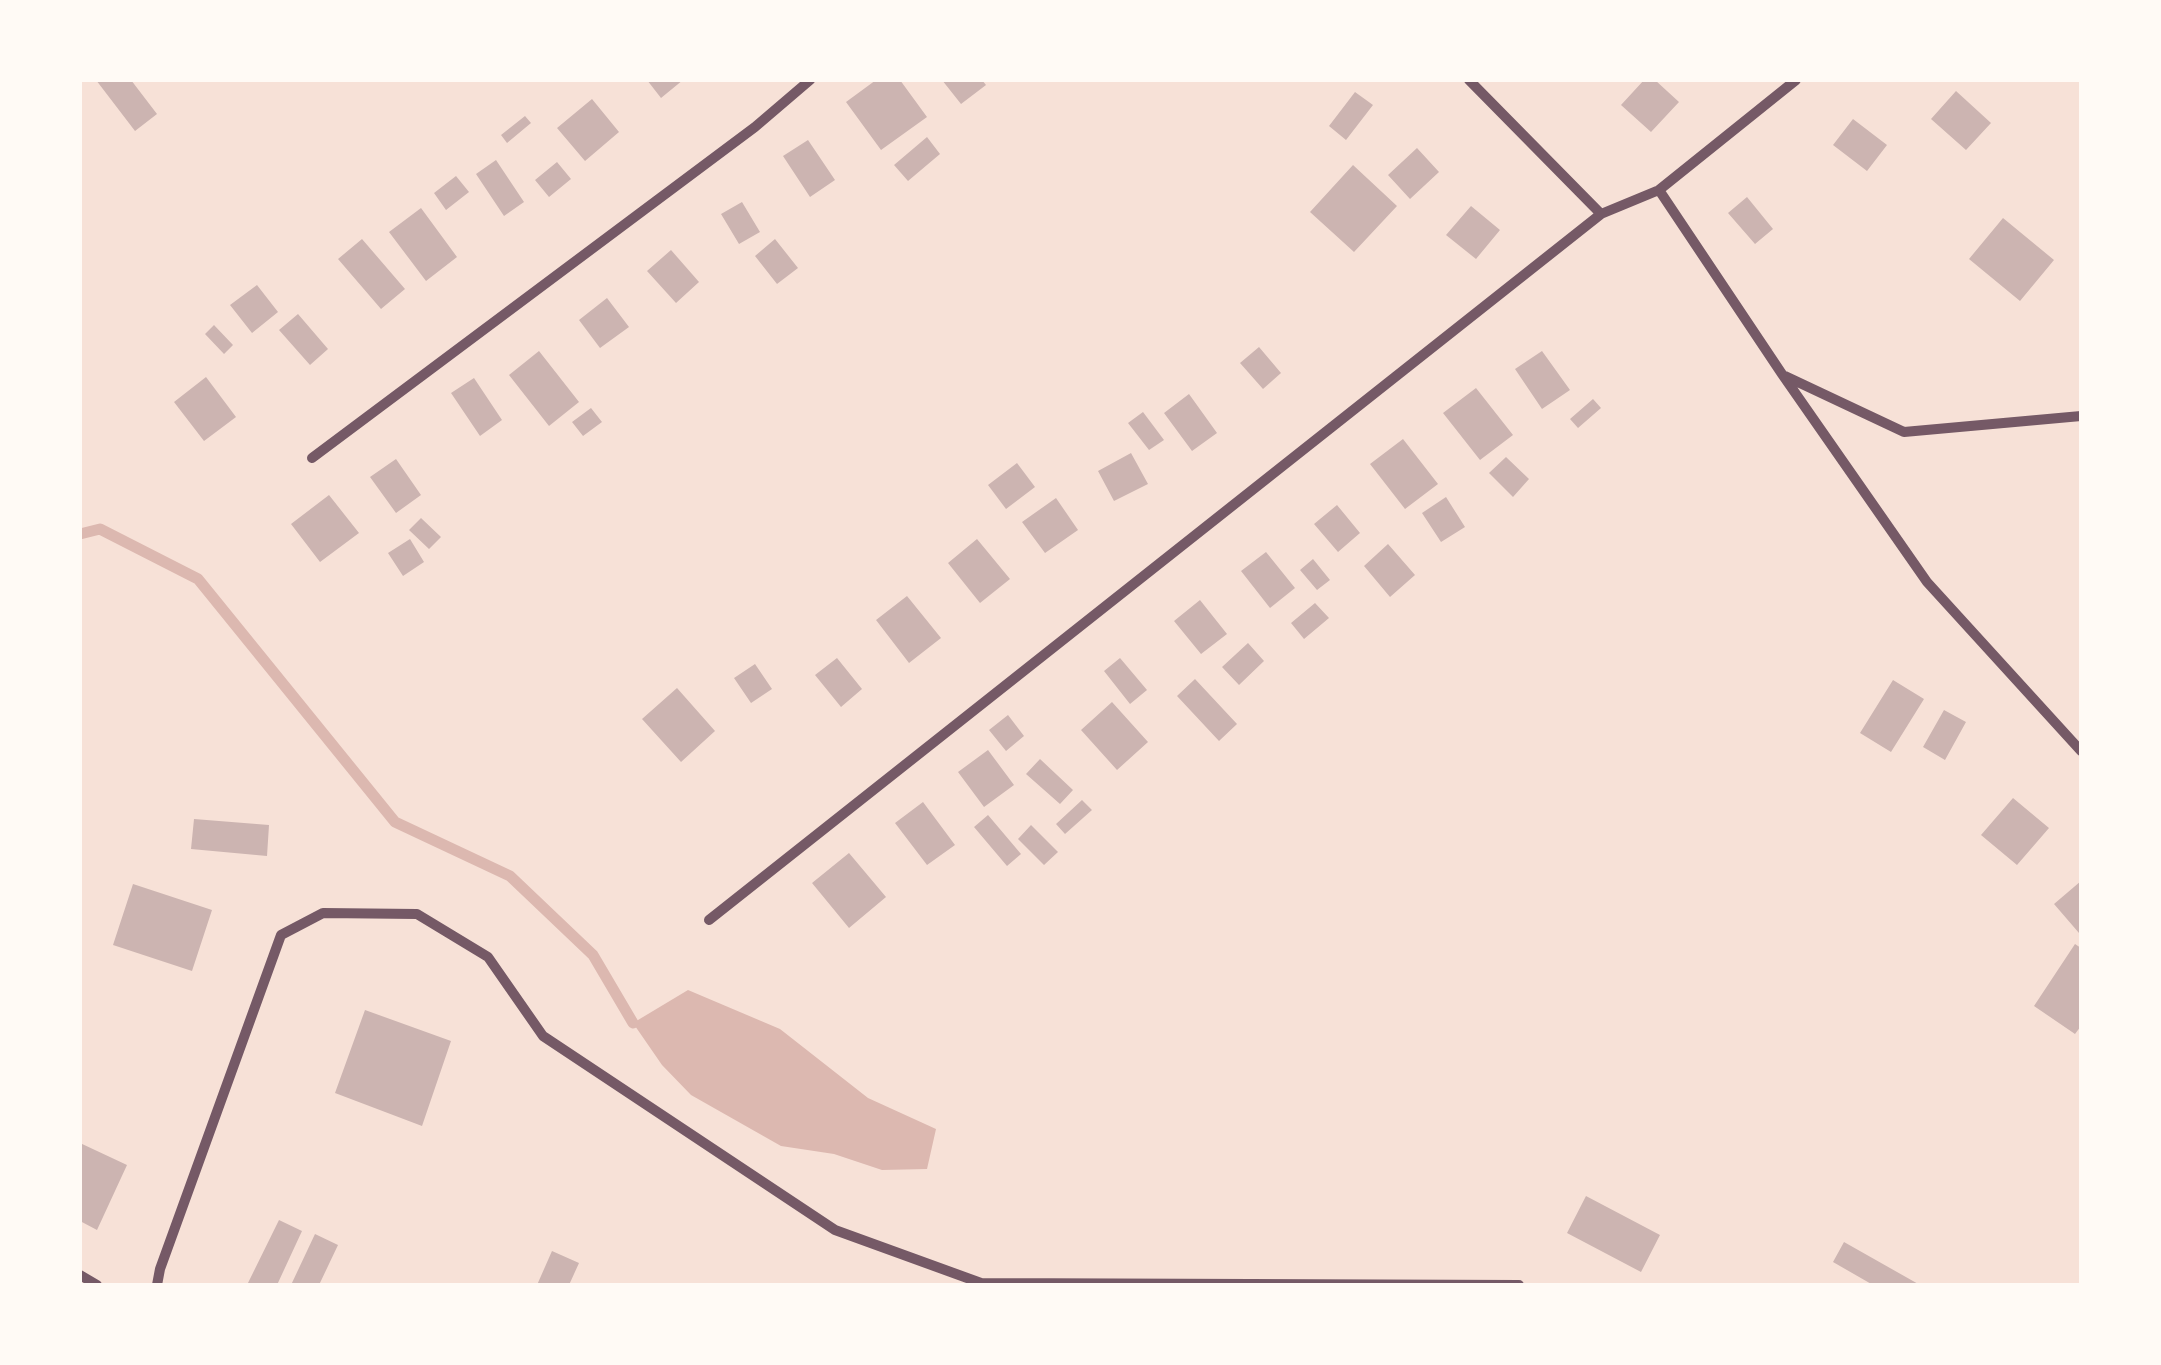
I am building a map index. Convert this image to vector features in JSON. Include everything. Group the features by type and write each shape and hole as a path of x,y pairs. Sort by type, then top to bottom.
{"street":[{"path":"312,458 756,127 810,80"},
{"path":"1469,80 1601,214"},
{"path":"709,920 1601,214 1659,190 1796,80"},
{"path":"1659,190 1927,582 2081,751"},
{"path":"1782,374 1904,432 2081,416"},
{"path":"157,1285 281,935 323,913 417,914 488,957 542,1036 835,1230 981,1283 1519,1285"},
{"path":"80,1275 97,1285"}],"shaded area":[{"path":"688,990 780,1029 868,1098 936,1129 927,1169 882,1170 834,1154 781,1146 691,1095 662,1065 633,1023"}],"building":[{"path":"96,80 131,80 157,114 135,131"},
{"path":"647,80 683,80 661,98"},
{"path":"876,80 900,80 927,117 881,150 846,102"},
{"path":"942,80 982,80 986,85 961,104"},
{"path":"1644,80 1655,80 1679,102 1651,132 1621,105"},
{"path":"1956,91 1991,123 1966,150 1931,119"},
{"path":"1355,92 1373,105 1346,140 1329,126"},
{"path":"592,99 619,132 585,161 557,128"},
{"path":"525,116 531,123 507,143 501,135"},
{"path":"1853,119 1887,145 1867,171 1833,145"},
{"path":"927,137 940,154 908,181 894,165"},
{"path":"808,140 835,180 810,197 783,156"},
{"path":"1417,148 1439,172 1410,199 1388,175"},
{"path":"496,160 524,202 504,216 476,174"},
{"path":"557,162 571,179 549,197 535,180"},
{"path":"1353,165 1397,206 1354,252 1310,212"},
{"path":"456,176 469,192 446,210 434,193"},
{"path":"1747,197 1773,229 1755,244 1728,213"},
{"path":"742,202 760,232 739,244 721,214"},
{"path":"1471,206 1500,230 1476,259 1446,235"},
{"path":"421,208 457,257 426,281 389,232"},
{"path":"2003,218 2054,260 2020,301 1969,259"},
{"path":"362,239 405,289 381,309 338,259"},
{"path":"775,239 798,268 777,284 755,256"},
{"path":"671,250 699,282 676,303 647,271"},
{"path":"257,285 278,312 252,333 230,305"},
{"path":"607,298 629,327 600,348 579,320"},
{"path":"298,314 328,349 310,365 279,330"},
{"path":"214,325 233,345 224,354 205,334"},
{"path":"1259,347 1281,373 1263,389 1240,363"},
{"path":"539,351 579,402 549,426 509,375"},
{"path":"1542,351 1570,390 1542,409 1515,369"},
{"path":"206,377 236,417 204,441 174,402"},
{"path":"474,378 502,420 480,436 451,393"},
{"path":"1476,388 1513,435 1480,460 1443,413"},
{"path":"1189,394 1217,433 1192,451 1164,413"},
{"path":"1593,399 1601,408 1578,428 1570,419"},
{"path":"591,408 602,422 583,436 572,422"},
{"path":"1143,412 1164,440 1149,450 1128,423"},
{"path":"1403,439 1438,484 1405,509 1370,464"},
{"path":"1131,453 1148,484 1114,501 1098,471"},
{"path":"1506,457 1529,479 1513,497 1489,473"},
{"path":"396,459 421,495 396,513 370,477"},
{"path":"1017,463 1035,487 1006,509 988,485"},
{"path":"329,495 359,533 320,562 291,524"},
{"path":"1446,497 1465,527 1441,542 1422,513"},
{"path":"1056,498 1078,530 1045,553 1022,522"},
{"path":"1337,505 1360,533 1338,552 1314,524"},
{"path":"421,518 441,537 429,549 409,530"},
{"path":"410,539 424,562 403,576 388,553"},
{"path":"977,539 1010,579 980,603 948,563"},
{"path":"1388,544 1415,575 1390,597 1364,566"},
{"path":"1266,552 1295,588 1270,608 1241,571"},
{"path":"1313,559 1330,580 1317,590 1300,570"},
{"path":"907,596 941,638 909,663 876,620"},
{"path":"1200,600 1227,634 1201,654 1174,621"},
{"path":"1315,603 1329,618 1304,639 1291,623"},
{"path":"1248,643 1264,661 1239,685 1222,667"},
{"path":"837,658 862,689 841,707 815,675"},
{"path":"1120,658 1147,690 1130,704 1104,671"},
{"path":"755,664 772,689 751,703 734,678"},
{"path":"1195,679 1237,724 1219,741 1177,696"},
{"path":"1893,680 1924,699 1891,752 1860,733"},
{"path":"677,688 715,731 681,762 642,719"},
{"path":"1112,702 1148,742 1117,770 1081,730"},
{"path":"1944,710 1966,722 1945,760 1923,747"},
{"path":"1008,715 1024,736 1006,751 989,730"},
{"path":"988,750 1014,785 984,807 958,772"},
{"path":"1040,759 1073,790 1060,804 1026,774"},
{"path":"2013,798 2049,828 2017,865 1981,835"},
{"path":"1082,800 1092,810 1065,834 1056,824"},
{"path":"923,802 955,845 927,865 895,823"},
{"path":"988,815 1021,854 1007,866 974,827"},
{"path":"194,819 269,825 267,856 191,849"},
{"path":"1031,825 1058,852 1044,865 1018,839"},
{"path":"849,853 886,897 849,928 812,883"},
{"path":"2081,881 2081,931 2079,933 2054,904"},
{"path":"133,884 212,910 192,971 113,945"},
{"path":"2075,944 2081,948 2081,1026 2075,1034 2034,1006"},
{"path":"365,1010 451,1041 422,1126 335,1093"},
{"path":"80,1143 127,1165 97,1230 80,1221"},
{"path":"1586,1196 1660,1235 1641,1272 1567,1233"},
{"path":"279,1220 302,1231 277,1285 247,1285"},
{"path":"315,1234 338,1245 319,1285 291,1285"},
{"path":"1844,1242 1920,1285 1873,1285 1833,1262"},
{"path":"552,1251 579,1263 569,1285 537,1285"}],"waterway":[{"path":"80,534 100,529 198,579 395,822 510,876 593,955 633,1023"}]}
